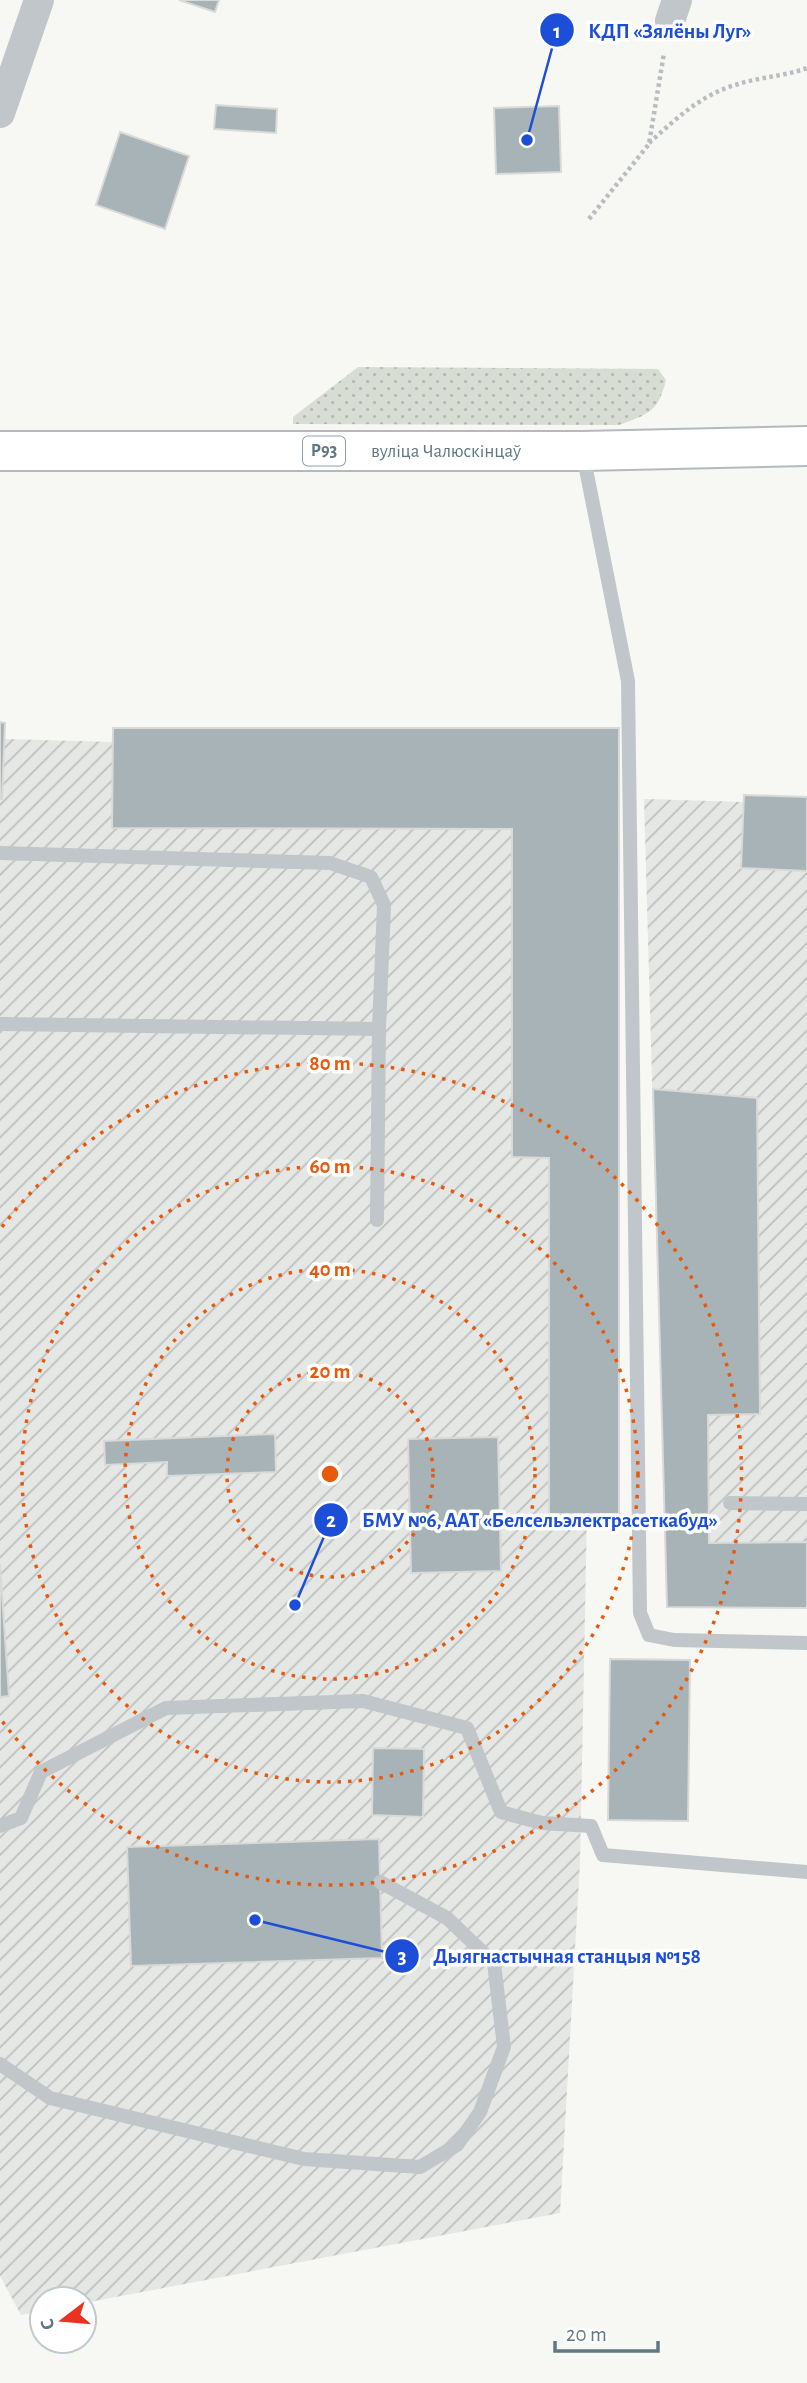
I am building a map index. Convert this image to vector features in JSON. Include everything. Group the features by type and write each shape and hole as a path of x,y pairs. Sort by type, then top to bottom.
{"main road":[{"name":"вуліца Чалюскінцаў","path":"0,451 583,451 807,446"}],"street":[{"path":"0,113 39,0"}],"lane":[{"path":"583,451 628,681 640,1613 649,1635 674,1640 807,1643"},
{"path":"0,853 330,863 371,877 384,905 379,1029 377,1220"},
{"path":"0,1024 379,1029"},
{"path":"730,1503 807,1504"},
{"path":"0,1826 21,1818 40,1772 166,1708 363,1702 467,1728 501,1812 542,1823 591,1826 603,1855 807,1872"},
{"path":"0,2064 50,2098 304,2159 420,2168 457,2146 480,2112 504,2047 494,1963 447,1917 380,1882"}],"path":[{"path":"649,144 674,10"},
{"path":"589,219 649,144 686,110 710,94 739,83 807,68"}],"shaded area":[{"path":"358,367 658,369 666,380 660,399 651,410 619,425 293,424 293,417"},
{"path":"0,722 5,723 5,739 112,742 113,728 513,728 512,1157 549,1158 549,1514 587,1514 580,1862 560,2213 98,2300 98,2285 28,2285 28,2314 21,2315 0,2276"},
{"path":"744,795 807,797 807,1608 667,1607 644,799 743,802"}],"building":[{"path":"179,0 219,0 215,12"},
{"path":"216,105 277,109 276,133 214,129"},
{"path":"559,106 561,172 496,174 494,108"},
{"path":"120,132 189,156 165,229 96,205"},
{"path":"0,722 5,723 2,799 0,799"},
{"path":"113,728 619,728 619,1514 549,1514 549,1158 512,1157 512,829 112,828"},
{"path":"744,795 807,797 807,871 741,868"},
{"path":"653,1089 757,1098 760,1414 708,1415 709,1543 807,1542 807,1608 667,1607"},
{"path":"275,1434 276,1472 167,1476 167,1462 105,1465 104,1441"},
{"path":"498,1437 501,1571 411,1573 408,1439"},
{"path":"0,1564 9,1696 0,1697"},
{"path":"610,1659 690,1660 688,1821 608,1820"},
{"path":"373,1748 424,1749 423,1817 372,1815"},
{"path":"379,1839 382,1958 131,1966 127,1847"}],"place":[{"name":"КДП «Зялёны Луг»","path":"527,140"},
{"name":"БМУ №6, ААТ «Белсельэлектрасеткабуд»","path":"295,1605"},
{"name":"Дыягнастычная станцыя №158","path":"255,1920"}]}
